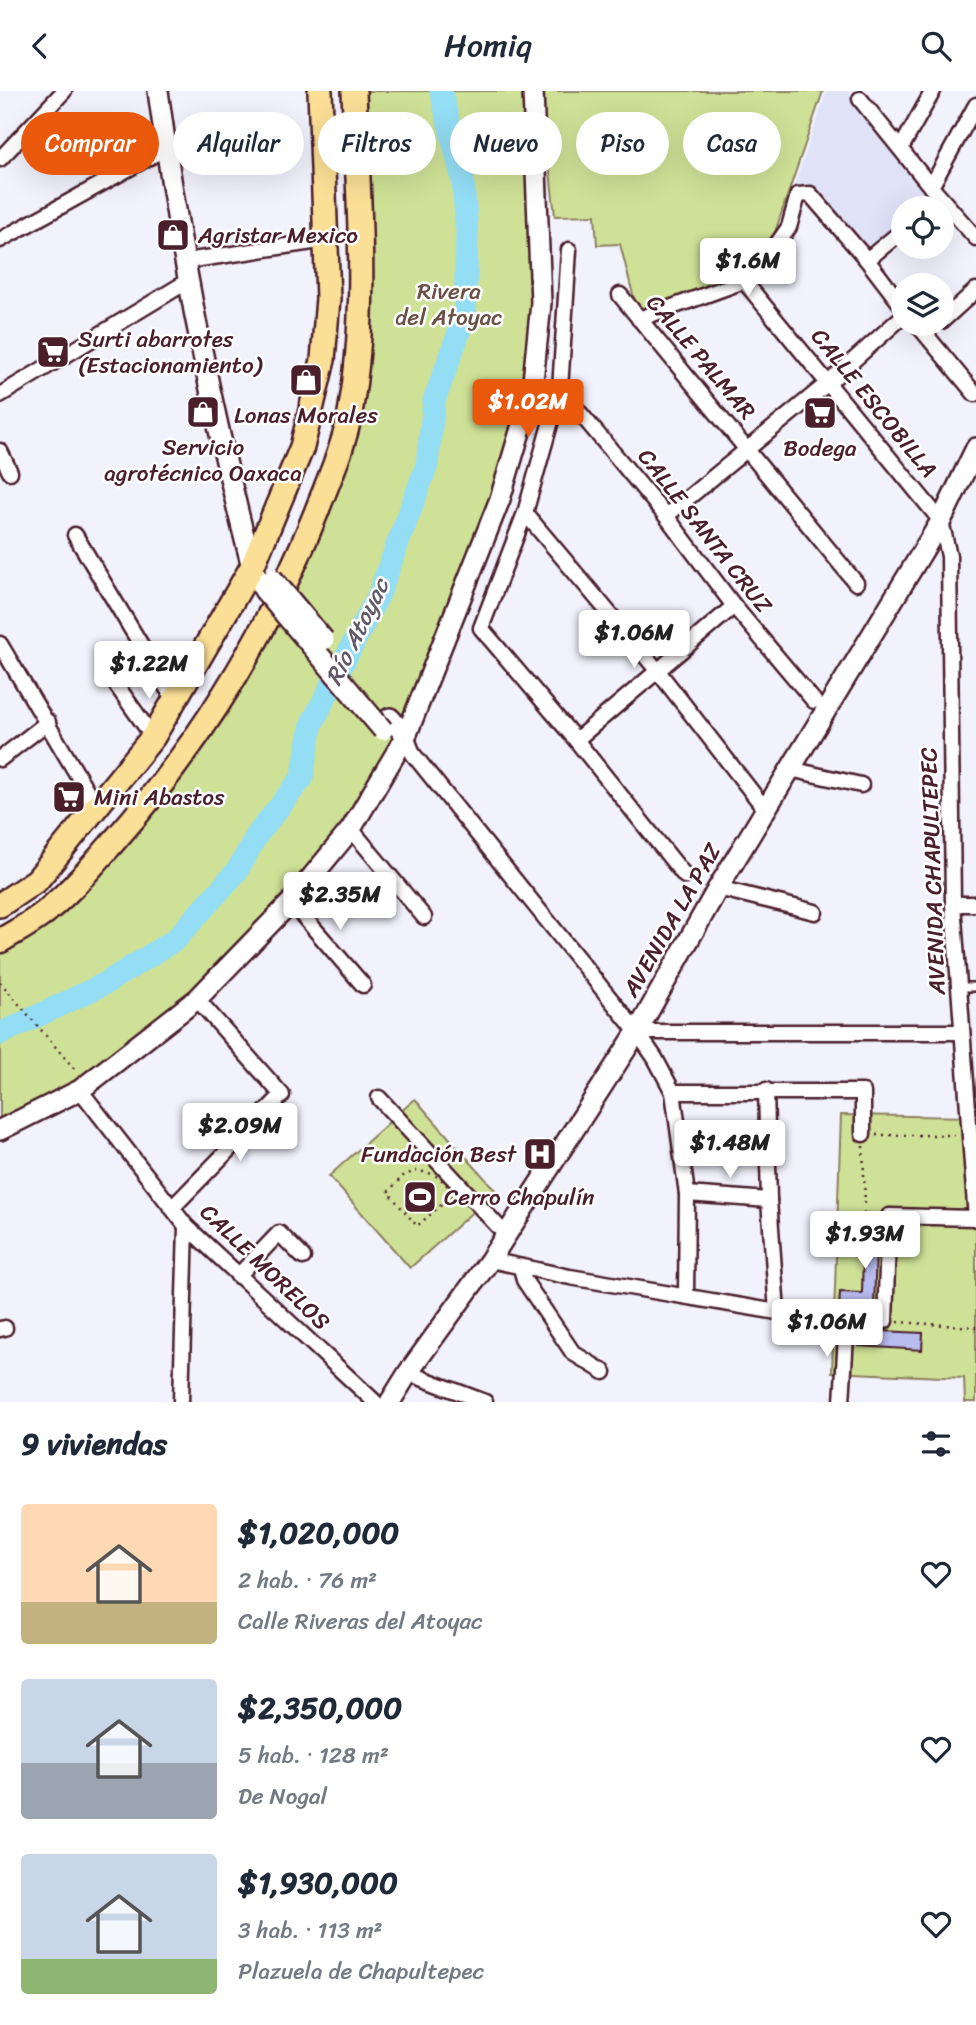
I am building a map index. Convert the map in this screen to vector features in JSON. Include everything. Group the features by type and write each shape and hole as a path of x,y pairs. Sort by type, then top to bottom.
{"main road":[{"path":"0,905 37,880 153,737 258,568 302,447 323,359 328,298 320,91"},
{"path":"0,941 48,910 149,800 190,748 249,653 293,570 332,471 349,416 360,340 361,263 354,91"}],"street":[{"path":"0,159 64,91"},
{"path":"159,91 166,148 213,413 258,568 637,1032 655,1058 673,1092 687,1193 686,1296"},
{"path":"0,1130 81,1084 197,999 291,902 351,829 405,746 500,499 532,391 541,303 533,91"},
{"path":"901,148 933,91"},
{"path":"860,99 976,238"},
{"path":"934,196 976,105"},
{"path":"0,240 166,148"},
{"path":"639,319 744,281 768,257 789,227 798,195 810,194 891,291"},
{"path":"0,395 187,271 326,240"},
{"path":"867,260 891,240"},
{"path":"569,250 560,389 525,513 481,628 576,740 685,876"},
{"name":"CALLE ESCOBILLA","path":"744,281 941,521"},
{"path":"954,310 976,290"},
{"name":"CALLE PALMAR","path":"620,295 856,583"},
{"path":"666,516 828,383 891,327"},
{"path":"928,336 975,394"},
{"name":"CALLE SANTA CRUZ","path":"560,389 814,701"},
{"name":"AVENIDA LA PAZ","path":"390,1402 490,1260 637,1032 718,888 941,521 976,448"},
{"path":"0,451 9,472"},
{"path":"525,513 657,670 765,809"},
{"name":"AVENIDA CHAPULTEPEC","path":"941,521 949,556 953,904 976,1218"},
{"path":"75,535 174,700"},
{"path":"576,740 734,606"},
{"path":"0,644 97,808"},
{"path":"117,686 153,737"},
{"path":"0,759 48,722"},
{"path":"790,769 861,785"},
{"path":"351,829 424,917"},
{"path":"718,888 814,912"},
{"path":"291,902 363,985"},
{"path":"953,904 976,904"},
{"path":"173,1207 282,1095 197,999"},
{"path":"637,1032 962,1032"},
{"name":"CALLE MORELOS","path":"81,1084 186,1226 375,1402"},
{"path":"766,1090 769,1201 777,1312"},
{"path":"673,1092 863,1091 863,1135"},
{"path":"379,1098 506,1235"},
{"path":"687,1193 769,1201"},
{"path":"490,1260 777,1312 884,1321 889,1216 976,1218"},
{"path":"181,1402 186,1226"},
{"path":"238,1276 279,1233 303,1257"},
{"path":"521,1267 524,1280 573,1353 604,1372"},
{"path":"842,1402 847,1319"},
{"path":"408,1373 485,1402"}],"lane":[{"path":"960,987 976,987"}],"path":[{"path":"0,982 81,1084"},
{"path":"864,1205 863,1135 970,1135"},
{"path":"415,1171 438,1176 448,1185 453,1195 417,1226 388,1192 403,1176 415,1171"},
{"path":"884,1321 976,1327"}],"shaded area":[{"path":"827,91 848,91 932,196 891,196 891,232 866,253 816,191 793,190"}],"green space":[{"name":"Rivera del Atoyac","path":"354,91 535,91 535,112 450,112 450,175 534,175 532,391 406,736 351,829 197,999 80,1090 0,1125 0,936 48,910 190,748 293,570 349,416 353,175 436,175 436,112 354,112"},
{"path":"541,91 823,91 775,232 743,276 637,310 620,244 597,245 595,215 555,216 550,175 562,175 562,112 543,112"},
{"path":"415,1099 496,1191 410,1268 329,1176"},
{"path":"841,1115 976,1117 976,1402 965,1402 964,1378 832,1372"}],"building":[{"path":"864,1213 877,1214 874,1310 839,1309 840,1292 862,1293"},
{"path":"860,1330 923,1333 922,1350 859,1346"}],"waterway":[{"name":"Río Atoyac","path":"0,1034 106,983 176,939 237,871 257,835 302,778 312,723 379,594 427,465 434,401 465,316 467,232 463,181 441,91"}],"place":[{"name":"Agristar Mexico","path":"173,235"},
{"name":"Surti abarrotes (Estacionamiento)","path":"53,352"},
{"name":"Lonas Morales","path":"306,380"},
{"name":"Servicio agrotécnico Oaxaca","path":"203,412"},
{"name":"Bodega","path":"820,413"},
{"name":"Mini Abastos","path":"69,797"},
{"name":"Fundación Best","path":"540,1154"},
{"name":"Cerro Chapulín","path":"420,1197"}]}
